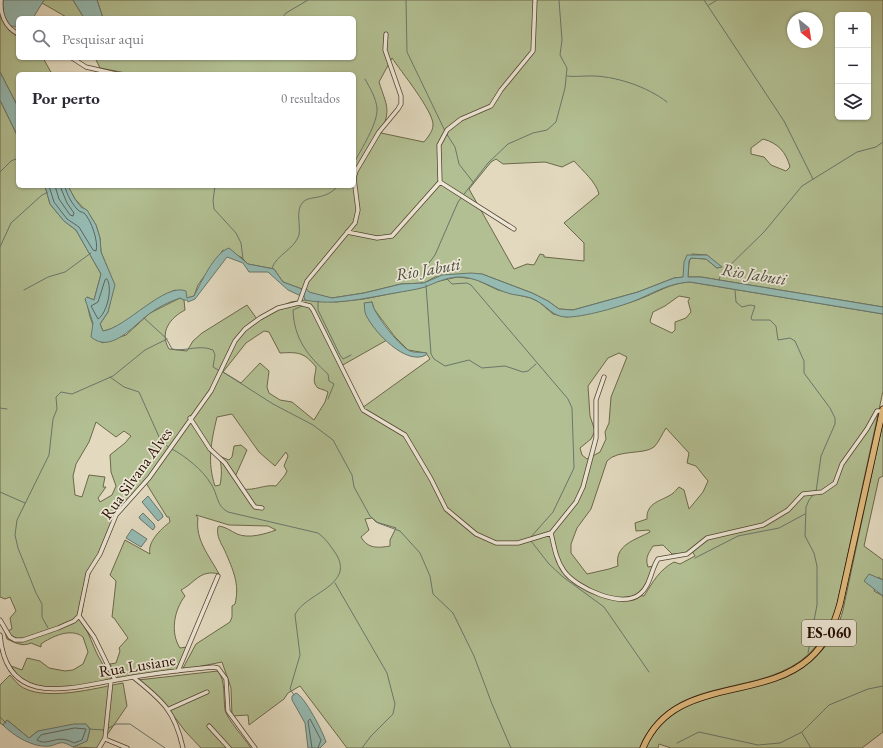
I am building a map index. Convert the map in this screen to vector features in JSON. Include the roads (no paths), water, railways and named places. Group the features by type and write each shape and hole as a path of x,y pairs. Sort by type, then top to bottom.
{"main road":[{"name":"ES-060","path":"643,748 656,727 677,708 705,696 784,674 809,659 823,643 833,625 840,604 883,410"}],"street":[{"path":"1,0 4,19 12,30 16,33"},
{"path":"347,232 377,238 392,236 440,182 439,145 447,130 468,115 490,106 533,51 535,0"},
{"path":"356,168 379,132 391,119 401,104 401,96 385,50 386,34"},
{"path":"75,60 86,67 107,72"},
{"path":"440,182 514,229"},
{"path":"355,188 358,210 355,223 310,276 299,303 310,306 314,310 362,410 406,437 433,483 442,504 448,511 476,534 496,543 518,543 551,533 572,508 583,487 596,438 596,400 604,377"},
{"name":"Rua Silvana Alves","path":"79,616 88,573 100,554 116,515 149,478 190,418 211,391 232,346 250,325 274,310 299,303"},
{"path":"551,533 559,563 568,576 586,588 606,596 620,600 635,597 645,589 658,559 687,554 705,539 763,525 788,510 803,494 807,492 821,492 830,487 838,480 842,464 867,429 875,413 883,410"},
{"path":"190,418 210,449 225,463 255,507 262,508"},
{"path":"178,671 218,576"},
{"path":"0,621 10,637 15,640 22,640 58,628 74,621 79,616 94,637 113,680 105,739 99,748"},
{"name":"Rua Lusiane","path":"0,635 3,653 12,673 26,683 42,688 57,689 80,687 113,680 178,671 213,667 221,669 227,682 228,711 255,748"},
{"path":"133,677 169,709 174,718 183,748"},
{"path":"169,709 207,692"},
{"path":"210,726 229,748"},
{"path":"105,739 127,748"}],"water":[{"path":"3,0 44,0 34,16 16,16 16,27 13,27 7,22 3,9"},
{"path":"73,0 97,0 102,16 83,16"},
{"path":"0,72 16,103 16,133 0,100"},
{"path":"46,188 69,188 75,199 81,207 87,210 96,225 100,238 101,252 115,285 108,312 100,324 103,331 123,322 167,293 177,290 186,291 187,298 194,296 213,262 223,251 229,248 248,264 274,269 283,282 302,289 303,292 305,287 309,292 332,298 364,293 401,284 424,283 442,275 471,273 482,274 532,293 548,301 559,309 573,310 638,292 674,278 683,277 684,262 687,255 707,255 722,267 717,268 706,259 691,258 689,261 688,277 701,277 883,307 883,314 690,282 670,286 632,302 592,314 565,317 553,313 534,299 511,294 464,277 448,278 421,288 361,299 339,302 316,302 305,300 303,293 301,296 288,290 268,272 249,272 243,263 227,257 195,299 188,302 187,300 180,298 168,303 152,311 122,336 106,342 99,341 91,337 93,323 85,299 87,297 94,300 101,274 76,230 64,221 50,204"},
{"path":"372,302 373,307 381,320 398,342 410,351 427,353 426,355 418,357 409,356 400,352 383,338 365,314 364,303"},
{"path":"148,496 162,514 163,517 158,521 142,502"},
{"path":"143,513 154,524 155,527 153,530 140,519 139,517"},
{"path":"132,529 147,539 141,547 126,538"},
{"path":"869,574 883,580 883,596 864,581"},
{"path":"296,693 304,701 318,723 326,742 320,748 308,748 305,723 292,700 292,696"},
{"path":"7,720 29,738 38,731 74,724 86,724 90,729 87,741 73,747 66,743 44,746 31,743 13,733 3,725"}],"waterway":[{"path":"284,16 308,0"},
{"path":"406,0 407,52 445,131"},
{"name":"Rio Jabuti","path":"421,283 426,267 435,255 458,202 488,163 508,144 533,133 547,130 556,122 565,88 567,68 560,55 562,40 559,0"},
{"path":"704,0 784,121 813,179"},
{"path":"709,5 717,0"},
{"path":"567,76 598,76 619,80 650,91 667,102"},
{"path":"356,160 372,129 377,114 375,101 365,79"},
{"path":"446,133 455,147 459,164 473,182"},
{"name":"Rio Jabuti","path":"719,280 721,274 764,232 802,186 857,152 876,147 883,142"},
{"path":"0,172 11,161 16,159"},
{"path":"215,188 213,201 214,209 236,233 241,243 243,259"},
{"path":"272,268 274,263 297,240 299,235 299,209 303,202 328,194 336,188"},
{"path":"0,247 11,223 42,195 48,192"},
{"path":"24,290 48,277 65,272 91,253"},
{"name":"Rio Jabuti","path":"447,279 452,284 467,283 471,285 568,399 572,408 574,468 553,512 530,538"},
{"name":"Rio Jabuti","path":"426,285 431,354 434,359 445,366 469,360 482,368 505,366 523,372 528,371 536,364"},
{"path":"735,290 736,302 742,307 750,305 755,306 751,318 752,320 770,320 776,326 778,340 790,338 795,341 804,361 804,373 830,408 835,418 835,424 821,456 816,492"},
{"path":"318,301 318,310 340,355 343,359 351,355"},
{"path":"302,306 293,310 296,330 303,346 328,374 329,381 334,384 328,399"},
{"path":"144,318 166,338 172,349 182,350 208,348 213,350 215,355 213,367 220,371"},
{"path":"48,628 42,617 42,604 18,548 15,535 17,520 49,455 53,419 57,409 56,397 61,392 72,394 113,376 145,350 167,339"},
{"path":"223,372 273,404 313,425 333,440 352,475 354,487 370,516 378,523 400,531 420,553 430,576 433,594 453,613 474,656 492,704 511,748"},
{"path":"110,377 124,387 139,392 160,439 169,448"},
{"path":"0,408 7,409"},
{"path":"172,449 188,459 208,479 219,503 228,512 318,533 325,539 334,551 340,563 340,572 335,580 327,588 308,600 300,607 295,615 300,655 290,689 294,695"},
{"path":"0,492 25,503"},
{"path":"808,653 817,605 817,566 814,553 805,536 806,507 814,494"},
{"path":"695,558 738,536 779,528 805,514"},
{"path":"531,541 549,564 563,577 604,607 649,672"},
{"path":"335,583 387,673 395,704 393,714 371,736 362,748"},
{"path":"677,743 699,732 758,745 780,743 802,732 829,705 868,689 883,686"},
{"path":"0,717 6,723"},
{"path":"107,729 116,724 130,724 165,748"},
{"path":"89,729 104,730"},
{"path":"802,733 811,748"}]}
